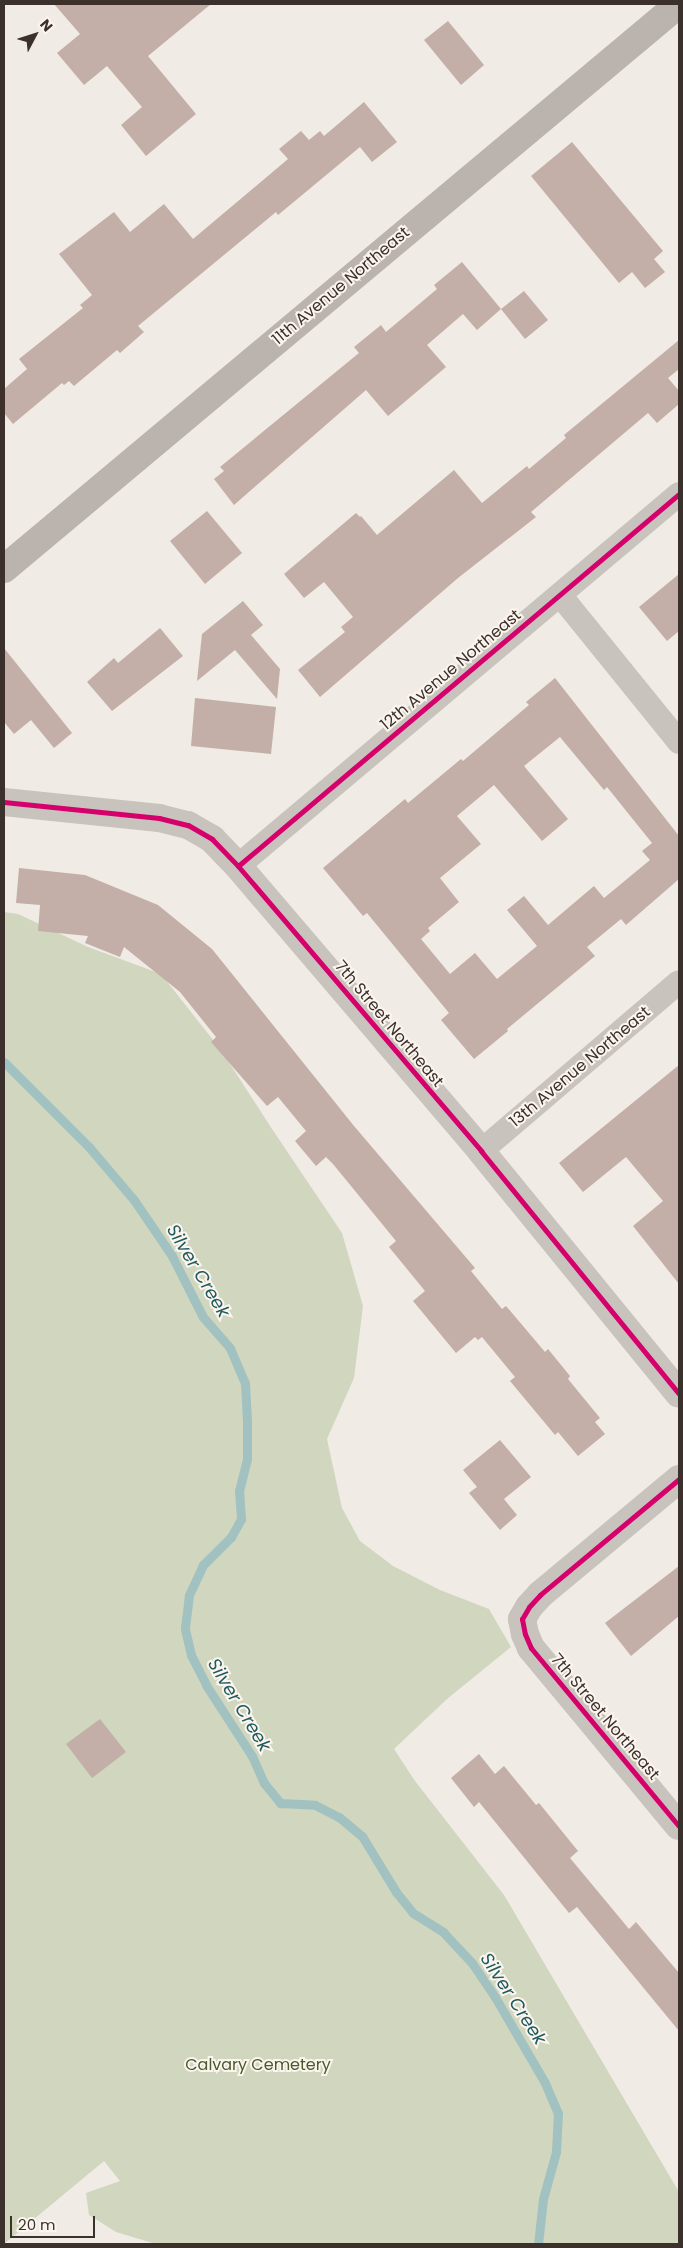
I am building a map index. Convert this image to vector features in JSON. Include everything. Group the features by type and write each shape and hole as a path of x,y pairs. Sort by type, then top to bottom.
{"main road":[{"name":"11th Avenue Northeast","path":"4,569 679,4"}],"street":[{"name":"12th Avenue Northeast","path":"238,866 679,494"},
{"path":"560,595 679,742"},
{"name":"7th Street Northeast","path":"4,802 159,818 188,826 212,839 238,866 481,1151 679,1394"},
{"name":"13th Avenue Northeast","path":"481,1151 679,982"},
{"name":"7th Street Northeast","path":"679,1479 540,1595 529,1607 522,1619 524,1634 531,1648 679,1826"}],"green space":[{"name":"Calvary Cemetery","path":"4,912 18,914 88,947 161,974 221,1050 342,1233 363,1306 354,1378 327,1439 342,1508 360,1541 393,1566 440,1590 489,1609 511,1647 447,1699 394,1749 415,1781 504,1895 679,2192 679,2244 156,2244 116,2232 89,2215 86,2193 120,2181 104,2161 4,2244"}],"building":[{"path":"54,4 211,4 148,56 196,114 146,156 121,125 142,107 107,66 84,85 57,53 80,34"},
{"path":"448,21 484,65 461,85 424,40"},
{"path":"364,102 397,142 372,162 360,147 278,215 276,212 138,326 144,332 120,353 117,350 74,386 69,381 64,385 62,383 13,424 4,413 4,389 27,369 19,359 83,308 80,305 92,295 59,254 114,212 130,232 164,204 193,239 288,159 279,149 301,131 309,140 320,131 324,136"},
{"path":"572,142 663,251 654,259 665,272 645,288 632,272 619,283 531,176"},
{"path":"462,262 501,309 477,330 463,314 427,345 446,367 388,416 366,390 234,505 214,479 224,471 220,467 359,353 354,347 381,325 386,332 437,289 434,285"},
{"path":"524,291 548,320 525,339 501,309"},
{"path":"679,340 679,369 668,378 679,391 679,404 657,423 648,413 531,512 536,517 458,578 320,697 298,670 345,632 341,627 353,617 324,582 304,598 284,574 356,513 361,516 377,535 454,470 482,503 527,466 529,469 566,438 564,435"},
{"path":"207,511 242,553 205,584 170,541"},
{"path":"679,574 679,631 667,641 639,607"},
{"path":"243,601 263,625 251,635 280,669 277,699 235,650 197,681 202,634"},
{"path":"160,628 183,656 112,711 87,682 114,658 118,663"},
{"path":"4,648 72,733 54,748 31,720 14,734 4,722"},
{"path":"555,678 679,836 679,879 626,925 621,919 587,947 595,956 474,1059 441,1020 449,1013 367,913 363,916 323,868 405,799 408,803 461,759 463,761 529,705 526,702","holes":["560,737 604,790 607,787 652,843 642,851 650,860 604,898 594,886 548,925 524,896 507,910 537,946 497,979 475,953 450,974 421,939 430,931 428,928 459,902 440,878 481,844 457,816 494,785 542,841 568,819 524,766"]},
{"path":"195,698 276,707 271,754 191,746"},
{"path":"19,868 85,875 158,905 212,949 354,1126 475,1268 471,1271 502,1309 506,1306 545,1352 548,1349 570,1376 568,1379 600,1418 595,1422 605,1434 578,1456 558,1432 555,1435 510,1381 515,1377 482,1337 478,1340 475,1337 456,1353 413,1301 425,1291 389,1247 396,1241 326,1157 316,1166 295,1141 306,1131 278,1097 267,1106 211,1042 216,1037 180,992 124,947 120,957 85,943 88,936 38,931 40,905 16,903"},
{"path":"679,1065 679,1284 633,1226 663,1201 626,1157 583,1192 559,1163"},
{"path":"500,1440 531,1477 504,1499 517,1515 500,1530 469,1493 477,1487 463,1470"},
{"path":"679,1566 679,1616 631,1656 605,1623"},
{"path":"100,1719 126,1752 92,1778 66,1744"},
{"path":"479,1754 495,1774 504,1766 536,1805 539,1803 578,1851 570,1858 629,1929 636,1922 679,1973 679,2031 577,1907 569,1913 479,1802 474,1807 451,1778"}],"waterway":[{"name":"Silver Creek","path":"4,1062 89,1147 134,1200 172,1256 203,1317 230,1348 245,1383 247,1459 239,1490 241,1519 231,1537 203,1565 189,1595 185,1629 191,1655 206,1685 252,1756 264,1783 280,1803 315,1805 339,1817 362,1836 396,1892 413,1913 443,1932 472,1963 495,1997 545,2083 558,2113 556,2152 543,2199 538,2244"}],"cycle path":[{"path":"238,866 679,494"},
{"path":"4,802 159,818 188,825 212,839 238,866 481,1151 679,1394"},
{"path":"679,1479 540,1595 529,1607 522,1619 525,1634 531,1648 679,1826"}]}
